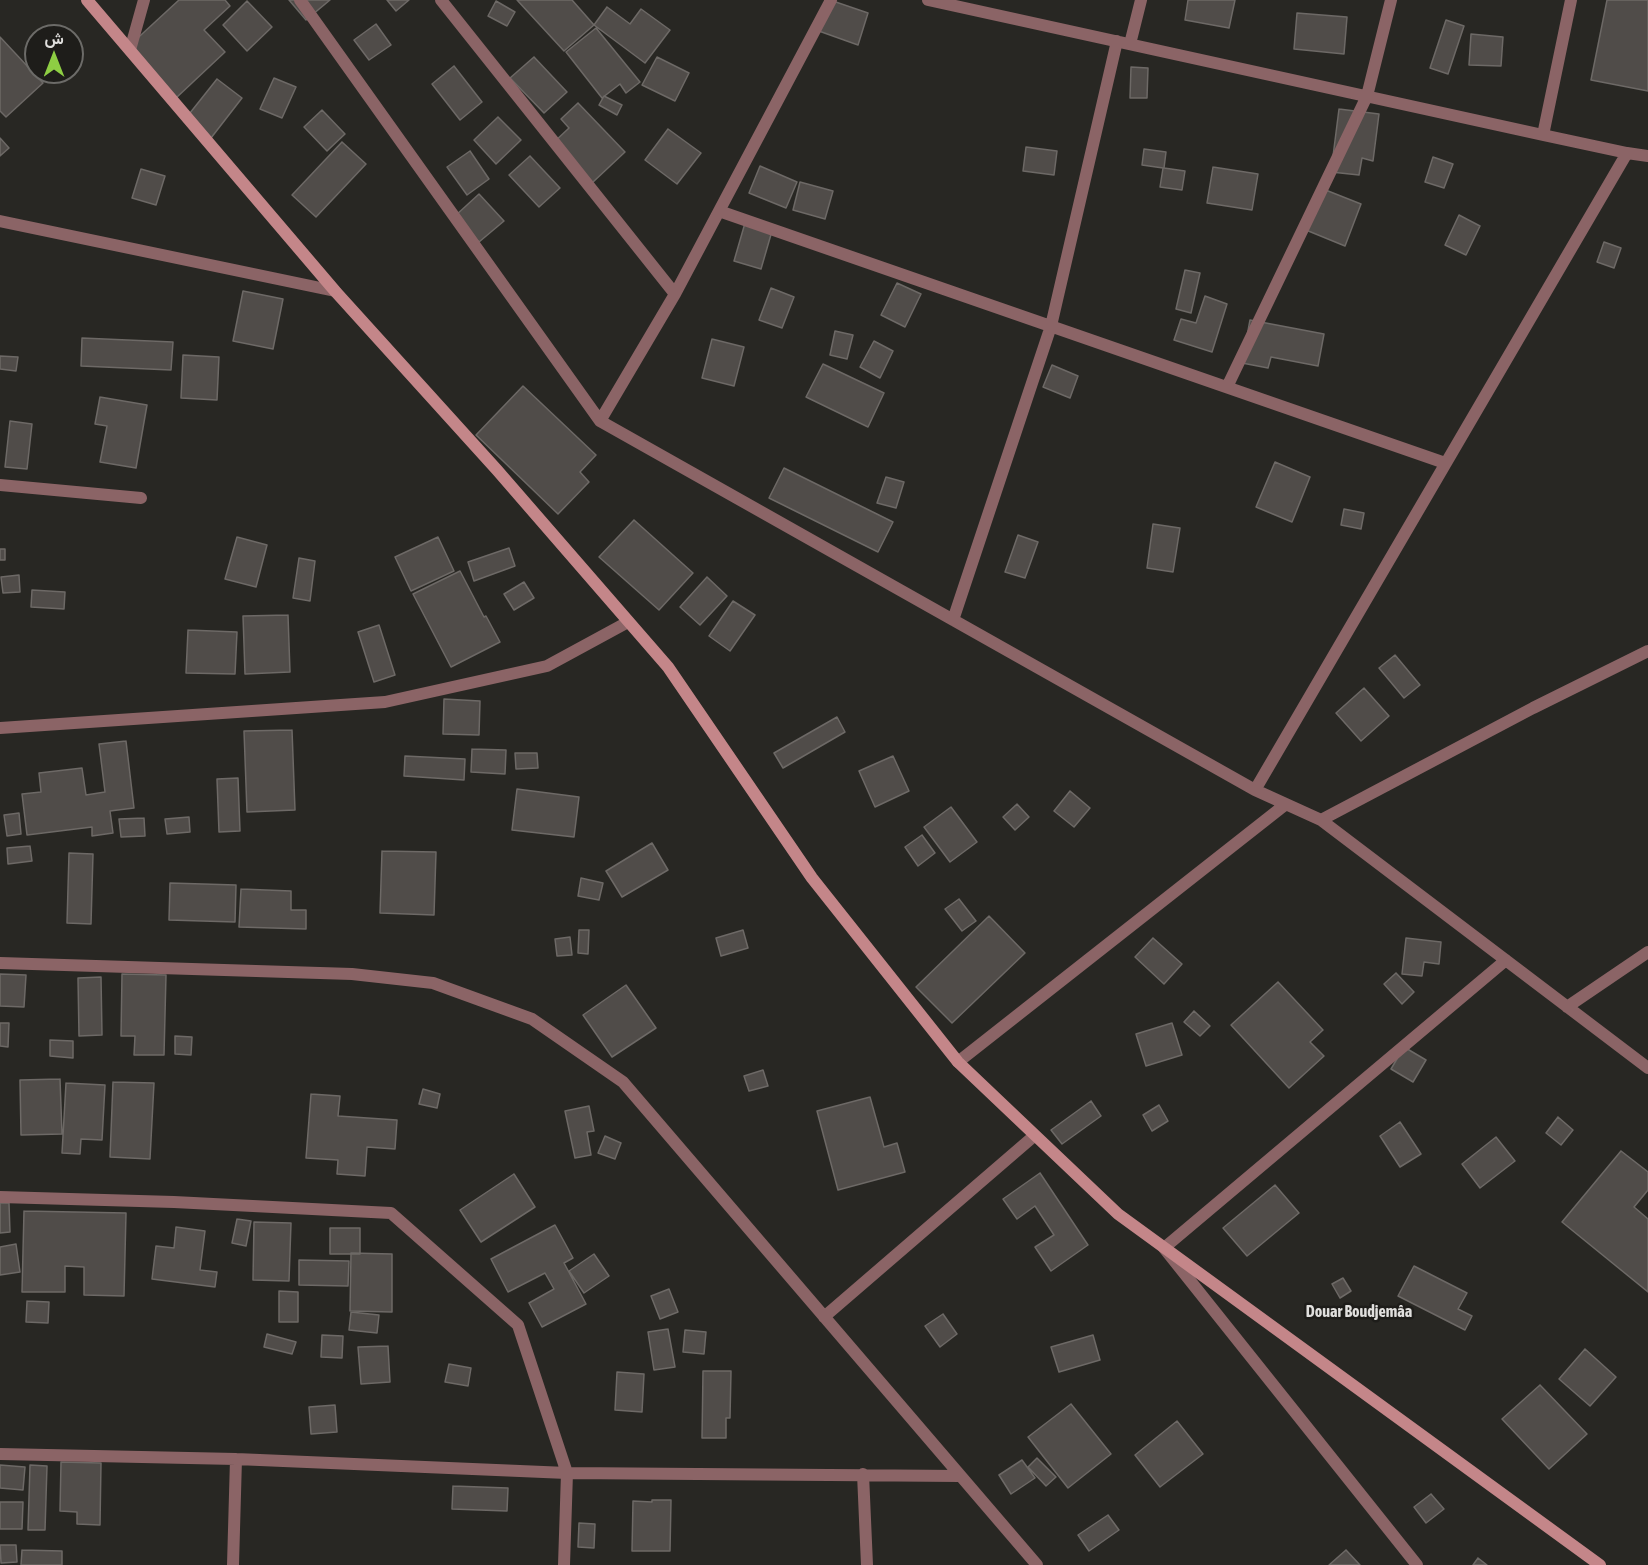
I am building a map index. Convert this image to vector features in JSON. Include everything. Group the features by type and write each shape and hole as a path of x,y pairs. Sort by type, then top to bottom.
{"street":[{"path":"87,0 334,291 497,470 668,668 812,878 958,1062 1118,1215 1600,1565"},
{"path":"130,50 144,0"},
{"path":"300,0 600,421 1255,790 1321,820 1648,1068"},
{"path":"441,0 675,294"},
{"path":"600,421 675,294 831,0"},
{"path":"928,0 1648,156"},
{"path":"1130,44 1141,0"},
{"path":"1227,387 1367,96 1391,0"},
{"path":"1544,135 1571,0"},
{"path":"953,620 1051,326 1117,41"},
{"path":"1255,790 1627,153"},
{"path":"720,211 1445,463"},
{"path":"0,221 334,291"},
{"path":"0,485 141,498"},
{"path":"0,728 384,702 547,666 628,622"},
{"path":"1321,820 1533,708 1648,651"},
{"path":"958,1062 1286,804"},
{"path":"1566,1007 1648,952"},
{"path":"1164,1248 1506,960"},
{"path":"0,963 352,974 433,983 532,1019 622,1082 1037,1565"},
{"path":"824,1317 1034,1136"},
{"path":"0,1197 174,1202 391,1214 518,1325 567,1473 564,1565"},
{"path":"1164,1248 1417,1565"},
{"path":"0,1454 236,1460 567,1473 960,1476"},
{"path":"233,1565 236,1460"},
{"path":"863,1474 867,1565"}],"building":[{"path":"179,0 225,0 230,6 204,30 225,52 176,98 129,46"},
{"path":"289,0 330,0 306,20"},
{"path":"387,0 409,0 396,11"},
{"path":"517,0 572,0 594,25 564,51"},
{"path":"830,0 868,13 858,45 816,30"},
{"path":"1188,0 1235,0 1229,28 1185,20"},
{"path":"1607,0 1648,0 1648,91 1591,80"},
{"path":"247,1 272,27 247,51 223,25"},
{"path":"496,1 515,12 507,26 488,16"},
{"path":"607,7 630,24 641,9 670,30 645,63 594,25"},
{"path":"1297,13 1347,17 1344,54 1294,49"},
{"path":"1446,20 1464,26 1448,74 1430,68"},
{"path":"376,24 391,45 369,60 354,40"},
{"path":"596,28 640,82 626,93 620,84 602,98 566,52"},
{"path":"1471,34 1503,37 1501,66 1469,65"},
{"path":"0,37 24,63 24,84 42,84 6,117 0,111"},
{"path":"534,57 567,92 544,113 510,78"},
{"path":"657,57 689,73 675,101 642,85"},
{"path":"454,66 482,102 460,120 432,84"},
{"path":"1131,67 1148,68 1147,98 1130,98"},
{"path":"274,78 296,87 282,118 260,109"},
{"path":"217,79 242,98 211,138 186,118"},
{"path":"604,96 622,105 617,115 599,105"},
{"path":"578,103 625,152 592,183 553,143 569,128 561,119"},
{"path":"1339,109 1379,114 1373,161 1362,158 1359,175 1331,172"},
{"path":"322,110 345,134 327,151 304,127"},
{"path":"498,117 521,140 496,164 474,140"},
{"path":"668,129 701,153 677,184 645,160"},
{"path":"0,138 9,148 0,156"},
{"path":"342,142 366,164 316,217 292,195"},
{"path":"1026,147 1057,151 1054,175 1023,171"},
{"path":"1144,149 1166,152 1164,168 1185,171 1182,190 1160,187 1163,168 1142,165"},
{"path":"470,151 489,179 467,195 447,167"},
{"path":"530,156 560,188 539,207 509,175"},
{"path":"1433,157 1453,164 1444,188 1425,182"},
{"path":"760,166 797,182 786,208 749,193"},
{"path":"1213,167 1258,174 1252,210 1207,203"},
{"path":"141,169 165,176 156,205 132,198"},
{"path":"800,182 833,191 825,219 793,210"},
{"path":"1318,187 1361,204 1345,246 1301,228"},
{"path":"479,194 504,221 479,242 455,216"},
{"path":"1459,215 1480,226 1466,255 1445,245"},
{"path":"745,223 772,231 761,269 734,261"},
{"path":"1604,242 1621,248 1614,268 1597,262"},
{"path":"1185,270 1200,273 1191,313 1176,309"},
{"path":"897,283 921,294 905,327 881,315"},
{"path":"771,288 794,297 782,328 759,320"},
{"path":"243,291 283,299 273,349 233,341"},
{"path":"1205,296 1227,304 1212,352 1174,340 1181,319 1196,323"},
{"path":"1250,320 1324,334 1318,366 1271,357 1268,368 1242,363"},
{"path":"835,331 853,335 847,359 830,355"},
{"path":"82,338 173,342 171,370 81,366"},
{"path":"712,339 744,347 734,386 702,378"},
{"path":"874,341 893,351 880,378 860,367"},
{"path":"183,355 219,357 217,400 181,398"},
{"path":"0,356 18,357 16,371 0,369"},
{"path":"823,364 884,393 868,427 806,397"},
{"path":"1052,365 1078,376 1070,398 1043,387"},
{"path":"523,386 596,455 580,472 589,482 558,514 476,435"},
{"path":"100,397 147,405 136,468 100,462 107,426 95,424"},
{"path":"10,421 32,424 27,469 5,467"},
{"path":"1275,462 1310,477 1292,522 1256,507"},
{"path":"784,468 893,522 878,552 769,498"},
{"path":"886,477 904,482 896,508 877,503"},
{"path":"1344,509 1364,513 1361,529 1341,525"},
{"path":"634,520 693,573 659,610 599,557"},
{"path":"1153,524 1180,528 1173,572 1147,568"},
{"path":"1018,535 1038,542 1025,578 1005,572"},
{"path":"237,537 267,545 256,587 225,579"},
{"path":"438,537 454,571 411,591 395,557"},
{"path":"509,548 515,566 474,581 468,562"},
{"path":"0,549 5,549 5,560 0,560"},
{"path":"299,558 315,561 310,601 293,598"},
{"path":"460,571 500,642 451,667 413,594"},
{"path":"19,575 20,592 3,593 1,577"},
{"path":"707,577 727,596 700,625 680,607"},
{"path":"524,582 534,598 514,610 504,594"},
{"path":"32,590 65,592 64,609 31,607"},
{"path":"733,601 755,615 730,651 709,636"},
{"path":"288,615 290,672 245,674 243,616"},
{"path":"379,625 395,675 374,682 358,632"},
{"path":"188,630 237,632 235,674 186,673"},
{"path":"1395,655 1420,685 1404,698 1379,668"},
{"path":"1364,688 1389,716 1361,741 1336,713"},
{"path":"444,699 480,701 479,735 443,734"},
{"path":"837,717 845,732 783,768 774,753"},
{"path":"292,730 295,810 247,812 244,731"},
{"path":"126,741 134,808 110,811 113,833 92,836 92,827 27,835 22,794 41,792 39,773 82,768 86,795 105,792 99,744"},
{"path":"472,749 506,750 505,774 471,772"},
{"path":"515,753 537,753 538,768 516,769"},
{"path":"405,756 465,759 464,780 404,776"},
{"path":"893,756 909,791 875,807 859,771"},
{"path":"238,778 240,831 219,832 217,779"},
{"path":"517,789 579,797 574,837 512,830"},
{"path":"1070,791 1090,808 1074,827 1054,811"},
{"path":"1017,804 1029,817 1015,830 1003,817"},
{"path":"951,807 977,842 950,862 924,827"},
{"path":"19,813 21,834 7,836 4,815"},
{"path":"189,817 190,832 167,834 165,819"},
{"path":"144,818 145,836 121,837 119,819"},
{"path":"922,835 935,853 918,866 905,847"},
{"path":"652,843 668,870 622,897 606,871"},
{"path":"30,846 32,861 8,864 7,848"},
{"path":"382,851 436,852 434,915 380,913"},
{"path":"69,853 93,854 91,924 67,923"},
{"path":"581,878 603,883 599,900 578,896"},
{"path":"170,883 236,885 235,922 169,920"},
{"path":"241,889 291,891 291,910 306,910 306,929 239,927"},
{"path":"959,899 976,921 962,931 945,909"},
{"path":"989,916 1025,953 952,1023 916,987"},
{"path":"579,930 589,930 588,954 578,953"},
{"path":"743,930 748,948 721,956 716,938"},
{"path":"570,937 572,955 557,956 555,939"},
{"path":"1153,938 1182,964 1164,984 1135,957"},
{"path":"1406,938 1441,942 1439,964 1424,962 1422,976 1402,974"},
{"path":"1396,973 1414,992 1402,1004 1384,984"},
{"path":"0,974 26,975 24,1007 0,1006"},
{"path":"122,974 166,975 164,1055 134,1055 135,1036 121,1036"},
{"path":"101,977 102,1035 79,1036 78,978"},
{"path":"1278,982 1323,1030 1310,1042 1324,1056 1289,1088 1231,1025"},
{"path":"626,985 656,1028 612,1057 583,1015"},
{"path":"1194,1011 1210,1026 1200,1036 1184,1022"},
{"path":"0,1023 9,1023 8,1047 0,1046"},
{"path":"1172,1023 1182,1055 1146,1066 1136,1034"},
{"path":"175,1036 192,1037 191,1055 175,1054"},
{"path":"50,1040 73,1041 73,1058 50,1056"},
{"path":"1404,1047 1426,1060 1413,1082 1391,1069"},
{"path":"763,1070 768,1086 749,1091 744,1076"},
{"path":"60,1079 62,1134 21,1135 20,1080"},
{"path":"113,1082 154,1083 150,1159 110,1157"},
{"path":"66,1083 105,1085 102,1140 81,1139 80,1154 62,1153"},
{"path":"423,1089 440,1094 437,1108 419,1104"},
{"path":"311,1094 340,1096 338,1116 397,1120 395,1149 367,1147 365,1176 337,1174 338,1160 306,1158"},
{"path":"870,1097 884,1147 897,1143 905,1172 838,1190 817,1111"},
{"path":"1091,1101 1101,1116 1062,1144 1051,1130"},
{"path":"1159,1105 1168,1121 1152,1131 1143,1115"},
{"path":"589,1106 594,1131 587,1132 591,1155 575,1158 565,1111"},
{"path":"1558,1117 1573,1130 1561,1145 1546,1133"},
{"path":"1400,1122 1421,1154 1400,1167 1380,1136"},
{"path":"605,1136 621,1143 615,1159 598,1153"},
{"path":"1496,1137 1515,1161 1480,1188 1462,1164"},
{"path":"1621,1151 1648,1172 1648,1190 1634,1207 1648,1219 1648,1292 1562,1222"},
{"path":"1040,1173 1088,1245 1051,1271 1035,1247 1054,1235 1035,1206 1017,1219 1003,1199"},
{"path":"514,1174 535,1207 481,1242 460,1210"},
{"path":"1275,1185 1299,1213 1247,1256 1223,1228"},
{"path":"0,1203 9,1203 10,1232 0,1233"},
{"path":"24,1211 126,1213 124,1296 84,1295 84,1267 65,1266 65,1292 22,1292"},
{"path":"237,1219 251,1221 246,1246 232,1243"},
{"path":"254,1222 291,1223 289,1281 253,1280"},
{"path":"555,1225 573,1258 564,1263 586,1304 542,1327 529,1303 554,1289 545,1273 508,1292 491,1259"},
{"path":"176,1227 205,1231 200,1270 217,1272 215,1287 152,1279 156,1246 174,1248"},
{"path":"330,1228 360,1228 360,1254 330,1254"},
{"path":"16,1244 20,1272 0,1275 0,1247"},
{"path":"351,1253 392,1254 392,1312 350,1311"},
{"path":"594,1254 609,1276 584,1293 569,1271"},
{"path":"299,1260 349,1261 348,1286 299,1285"},
{"path":"1414,1266 1467,1293 1458,1309 1472,1316 1465,1330 1398,1296"},
{"path":"1343,1278 1351,1291 1340,1298 1332,1284"},
{"path":"669,1289 678,1312 660,1319 651,1296"},
{"path":"279,1291 298,1292 298,1322 279,1322"},
{"path":"27,1301 49,1302 48,1323 26,1322"},
{"path":"351,1312 379,1315 377,1333 349,1330"},
{"path":"943,1314 957,1334 940,1347 925,1326"},
{"path":"668,1329 675,1367 654,1370 648,1332"},
{"path":"685,1330 706,1332 704,1354 683,1352"},
{"path":"267,1334 296,1342 292,1354 264,1347"},
{"path":"322,1335 343,1336 342,1358 321,1357"},
{"path":"1093,1335 1100,1360 1059,1372 1051,1347"},
{"path":"388,1346 390,1382 361,1384 358,1347"},
{"path":"1585,1349 1616,1377 1590,1406 1559,1379"},
{"path":"449,1364 471,1368 468,1386 445,1382"},
{"path":"703,1371 731,1371 730,1418 726,1418 726,1438 702,1438"},
{"path":"617,1372 644,1374 642,1412 615,1410"},
{"path":"1540,1385 1587,1434 1549,1469 1502,1419"},
{"path":"1071,1404 1111,1454 1068,1488 1028,1437"},
{"path":"335,1405 337,1432 311,1434 309,1407"},
{"path":"1177,1421 1203,1454 1160,1487 1135,1455"},
{"path":"1037,1458 1056,1477 1046,1486 1028,1467"},
{"path":"1022,1460 1035,1478 1011,1494 999,1475"},
{"path":"61,1462 101,1463 100,1525 77,1524 77,1512 60,1511"},
{"path":"0,1465 25,1467 23,1490 0,1488"},
{"path":"30,1465 47,1466 45,1530 28,1530"},
{"path":"453,1486 508,1488 507,1511 452,1509"},
{"path":"1431,1494 1444,1509 1426,1523 1414,1507"},
{"path":"652,1500 671,1500 670,1551 632,1551 633,1501 652,1502"},
{"path":"0,1502 23,1502 22,1529 0,1529"},
{"path":"1108,1515 1119,1530 1089,1551 1078,1535"},
{"path":"579,1523 595,1524 594,1548 578,1547"},
{"path":"0,1545 16,1545 17,1562 1,1563"},
{"path":"22,1550 62,1551 62,1565 21,1565"},
{"path":"1346,1550 1360,1565 1329,1565"},
{"path":"1478,1558 1487,1565 1473,1565"}],"district":[{"name":"Douar Boudjemâa","path":"1359,1312"}]}
